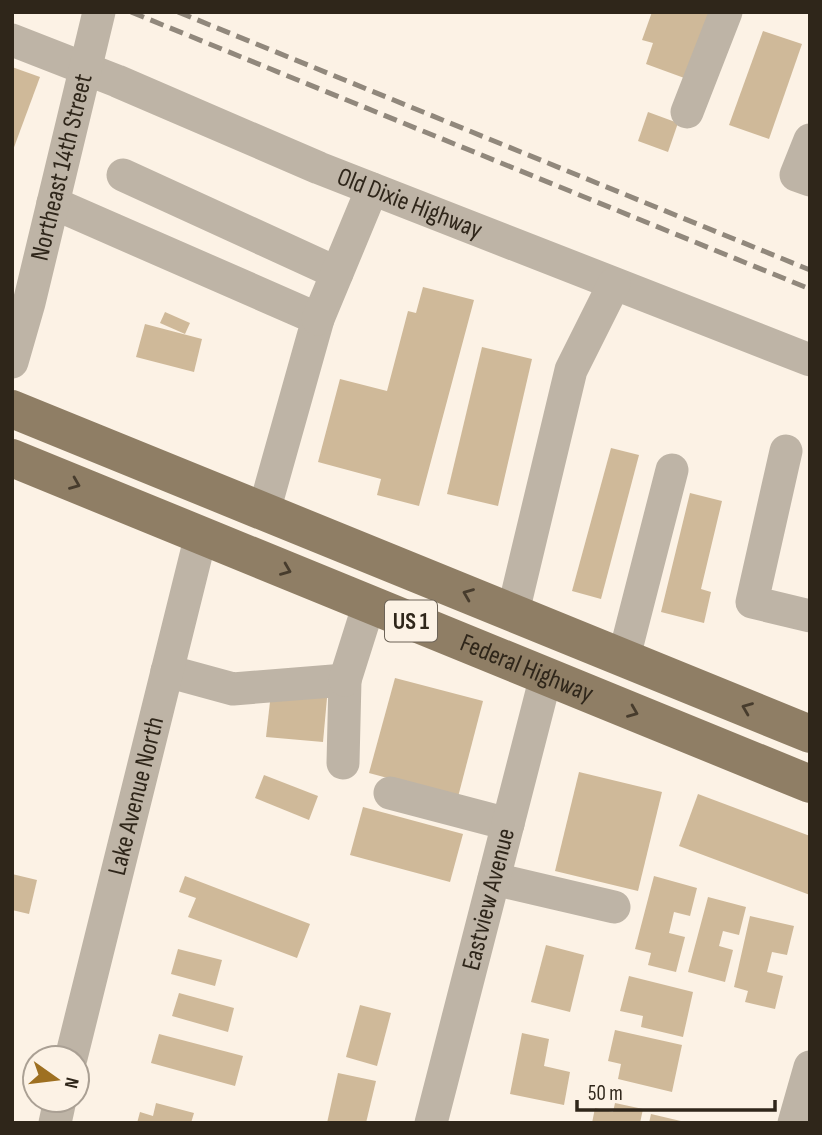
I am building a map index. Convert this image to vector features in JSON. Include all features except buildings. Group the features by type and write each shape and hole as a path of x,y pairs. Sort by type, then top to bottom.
{"main road":[{"name":"Federal Highway","path":"12,409 810,734"},
{"name":"Federal Highway","path":"12,458 810,784"},
{"path":"546,676 624,657"}],"street":[{"name":"Northeast 14th Street","path":"12,362 21,300 53,203 99,12"},
{"path":"687,112 726,12"},
{"name":"Old Dixie Highway","path":"12,40 372,189 810,360"},
{"path":"810,139 796,175 810,180"},
{"path":"123,175 337,273"},
{"path":"264,511 318,319 372,189"},
{"path":"53,203 318,319"},
{"path":"513,612 571,370 614,284"},
{"path":"786,451 752,602 810,616"},
{"path":"624,657 672,470"},
{"name":"Lake Avenue North","path":"74,1044 201,535"},
{"path":"343,763 345,680 369,604"},
{"path":"167,671 233,689 345,680"},
{"name":"Eastview Avenue","path":"431,1123 546,676"},
{"path":"390,793 508,824"},
{"path":"494,879 614,907"},
{"path":"794,1123 810,1067"}],"railway":[{"path":"131,12 810,289"},
{"path":"178,12 810,270"}]}
